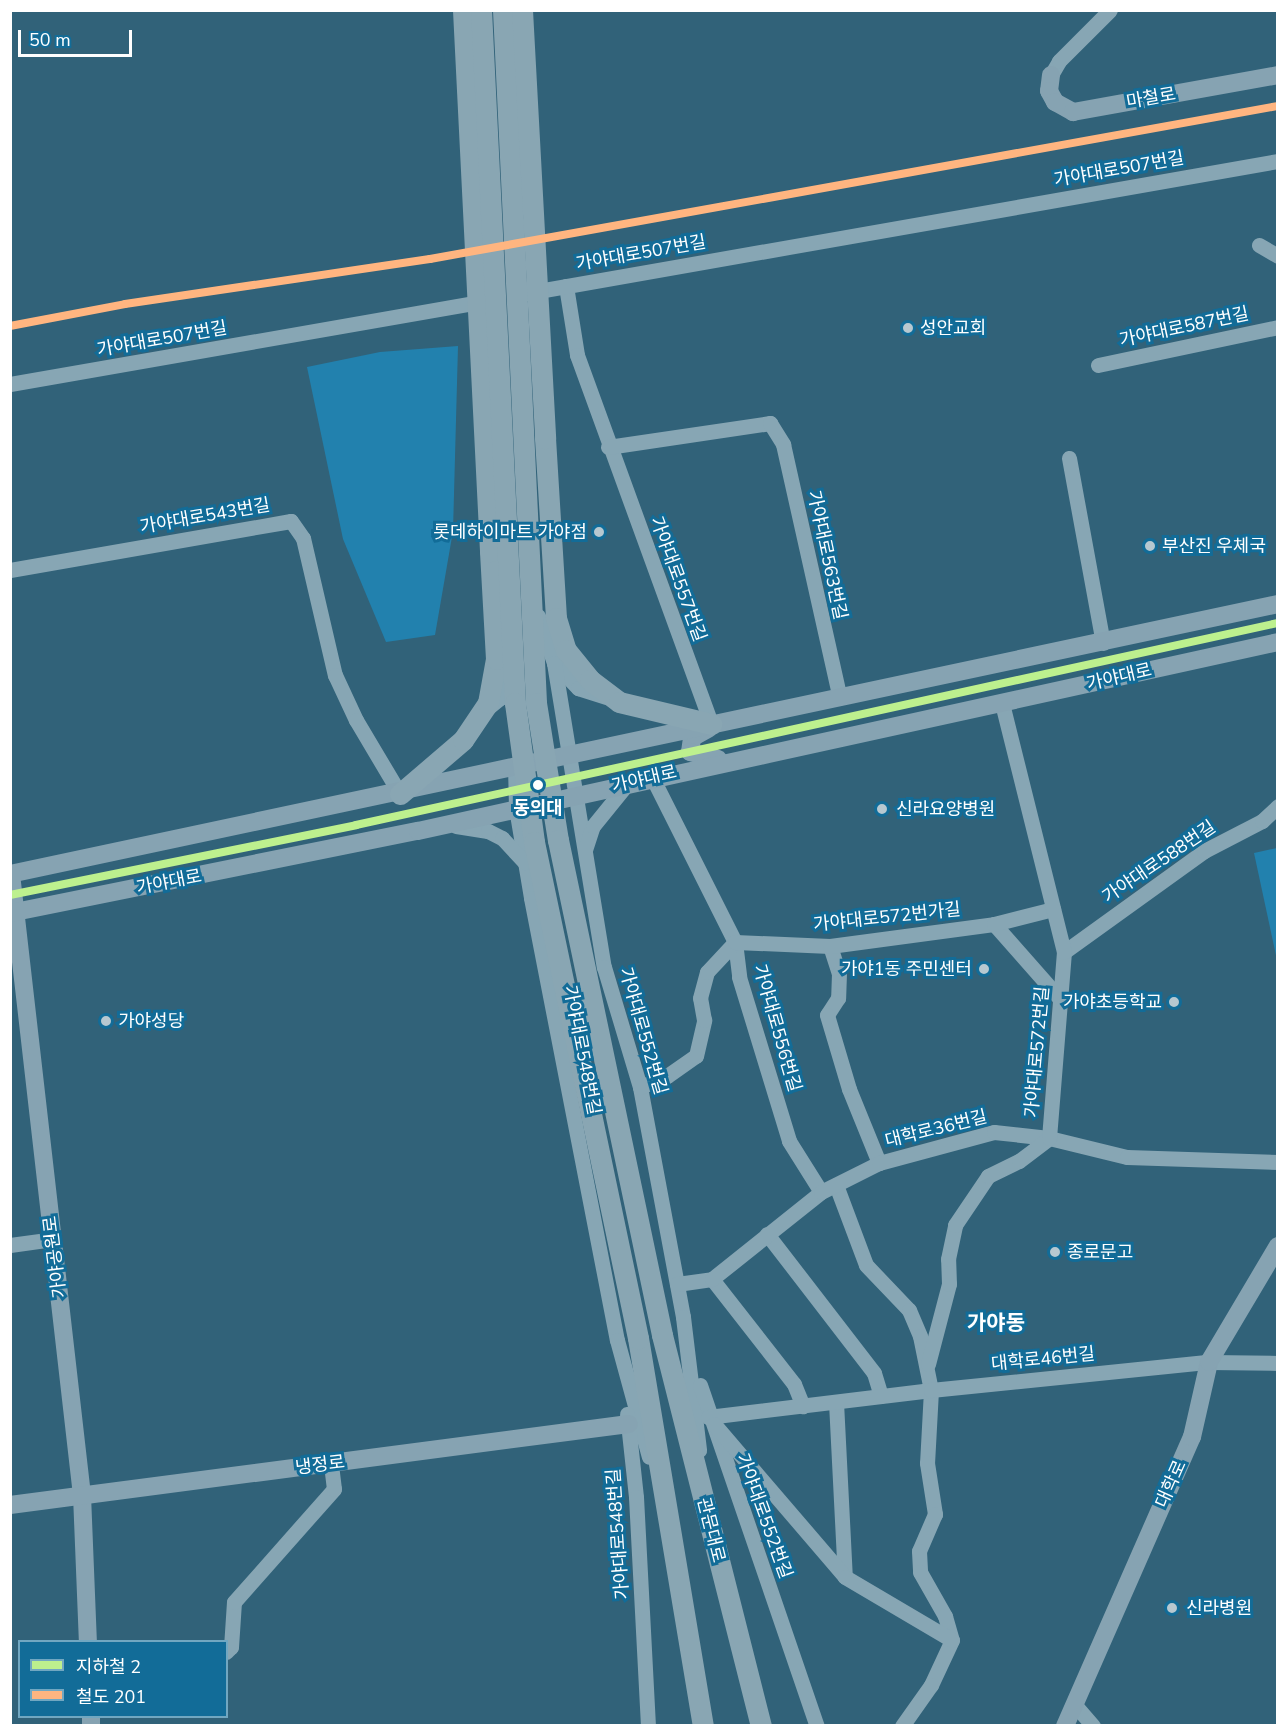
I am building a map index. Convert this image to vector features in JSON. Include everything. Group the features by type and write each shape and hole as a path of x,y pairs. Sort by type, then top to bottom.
{"highway":[{"path":"400,794 464,740 488,703 496,659 463,10"},
{"path":"481,10 515,703 534,842 627,1339 669,1527 703,1725"},
{"name":"관문대로","path":"504,10 536,703 558,840 662,1335 761,1725"},
{"path":"522,10 556,618 566,650 590,680 619,702 715,724"}],"main road":[{"name":"마철로","path":"1051,75 1049,91 1055,102 1073,112 1278,75"},
{"name":"가야대로","path":"11,874 400,794 515,767 1278,604"},
{"name":"가야대로","path":"13,912 438,826 652,777 1278,642"},
{"path":"715,724 692,738 690,752 696,756 731,760"},
{"name":"가야공원로","path":"11,874 13,912 82,1495 88,1640"},
{"name":"대학로","path":"1065,1725 1192,1437 1209,1362 1278,1246"},
{"name":"냉정로","path":"10,1505 629,1424"}],"street":[{"path":"1051,75 1059,61 1110,10"},
{"name":"가야대로507번길","path":"10,384 1278,161"},
{"path":"1259,245 1278,256"},
{"name":"가야대로557번길","path":"566,286 577,355 608,447 715,724"},
{"name":"가야대로587번길","path":"1098,365 1278,327"},
{"name":"가야대로563번길","path":"608,447 770,423 783,444 840,698"},
{"path":"1069,458 1103,643"},
{"name":"가야대로543번길","path":"10,570 291,521 303,538 335,675 356,720 400,794"},
{"name":"가야대로552번길","path":"518,612 519,549 554,663 604,966 640,1087 683,1317 708,1418 816,1725"},
{"name":"가야대로548번길","path":"518,612 516,808 526,865 627,1339 629,1424 648,1725"},
{"path":"482,712 500,698 518,612"},
{"path":"554,663 578,688 619,702"},
{"name":"가야대로572번길","path":"928,1364 949,1284 948,1259 955,1225 988,1176 1019,1161 1049,1138 1064,952 1002,703"},
{"name":"가야대로556번길","path":"652,777 735,942 739,977 789,1141 821,1192"},
{"path":"584,853 593,826 628,783"},
{"name":"가야대로588번길","path":"1064,952 1204,851 1262,821 1278,806"},
{"path":"438,826 488,831 512,847 526,865"},
{"name":"가야대로572번가길","path":"735,942 830,946 994,924 1053,909"},
{"path":"994,924 1061,1000"},
{"path":"640,1087 667,1076 696,1056 704,1020 700,998 707,972 735,942"},
{"path":"830,946 839,973 838,998 827,1015 849,1089 879,1163"},
{"name":"대학로36번길","path":"712,1280 821,1192 879,1163 994,1132 1049,1138 1127,1157 1278,1162"},
{"name":"가야대로572번길","path":"836,1185 866,1265 909,1310 928,1364 931,1390 927,1463 935,1514 919,1551 920,1572 945,1616 952,1640"},
{"path":"767,1234 874,1372 881,1396"},
{"path":"10,1245 53,1239"},
{"path":"677,1284 712,1280 794,1384 803,1406"},
{"name":"가야대로552번길","path":"683,1317 705,1509"},
{"name":"대학로46번길","path":"708,1418 931,1390 1209,1362 1278,1363"},
{"path":"837,1402 844,1576"},
{"path":"708,1418 844,1576 952,1640 930,1685 902,1725"},
{"path":"228,1650 231,1647 234,1602 334,1489 331,1463"},
{"path":"1074,1704 1093,1725"}],"shaded area":[{"path":"458,346 453,531 435,635 386,642 343,539 307,367 380,352"},
{"path":"1278,848 1277,960 1254,853"}],"metro line":[{"name":"2","path":"10,895 356,825 1278,623"}],"rail line":[{"name":"201","path":"10,326 125,304 430,259 1278,106"}],"place":[{"name":"성안교회","path":"908,328"},
{"name":"롯데하이마트 가야점","path":"599,532"},
{"name":"부산진 우체국","path":"1150,546"},
{"name":"동의대","path":"538,785"},
{"name":"신라요양병원","path":"882,809"},
{"name":"가야1동 주민센터","path":"984,969"},
{"name":"가야초등학교","path":"1174,1002"},
{"name":"가야성당","path":"106,1021"},
{"name":"종로문고","path":"1055,1252"},
{"name":"신라병원","path":"1172,1608"}],"district":[{"name":"가야동","path":"996,1323"}]}
